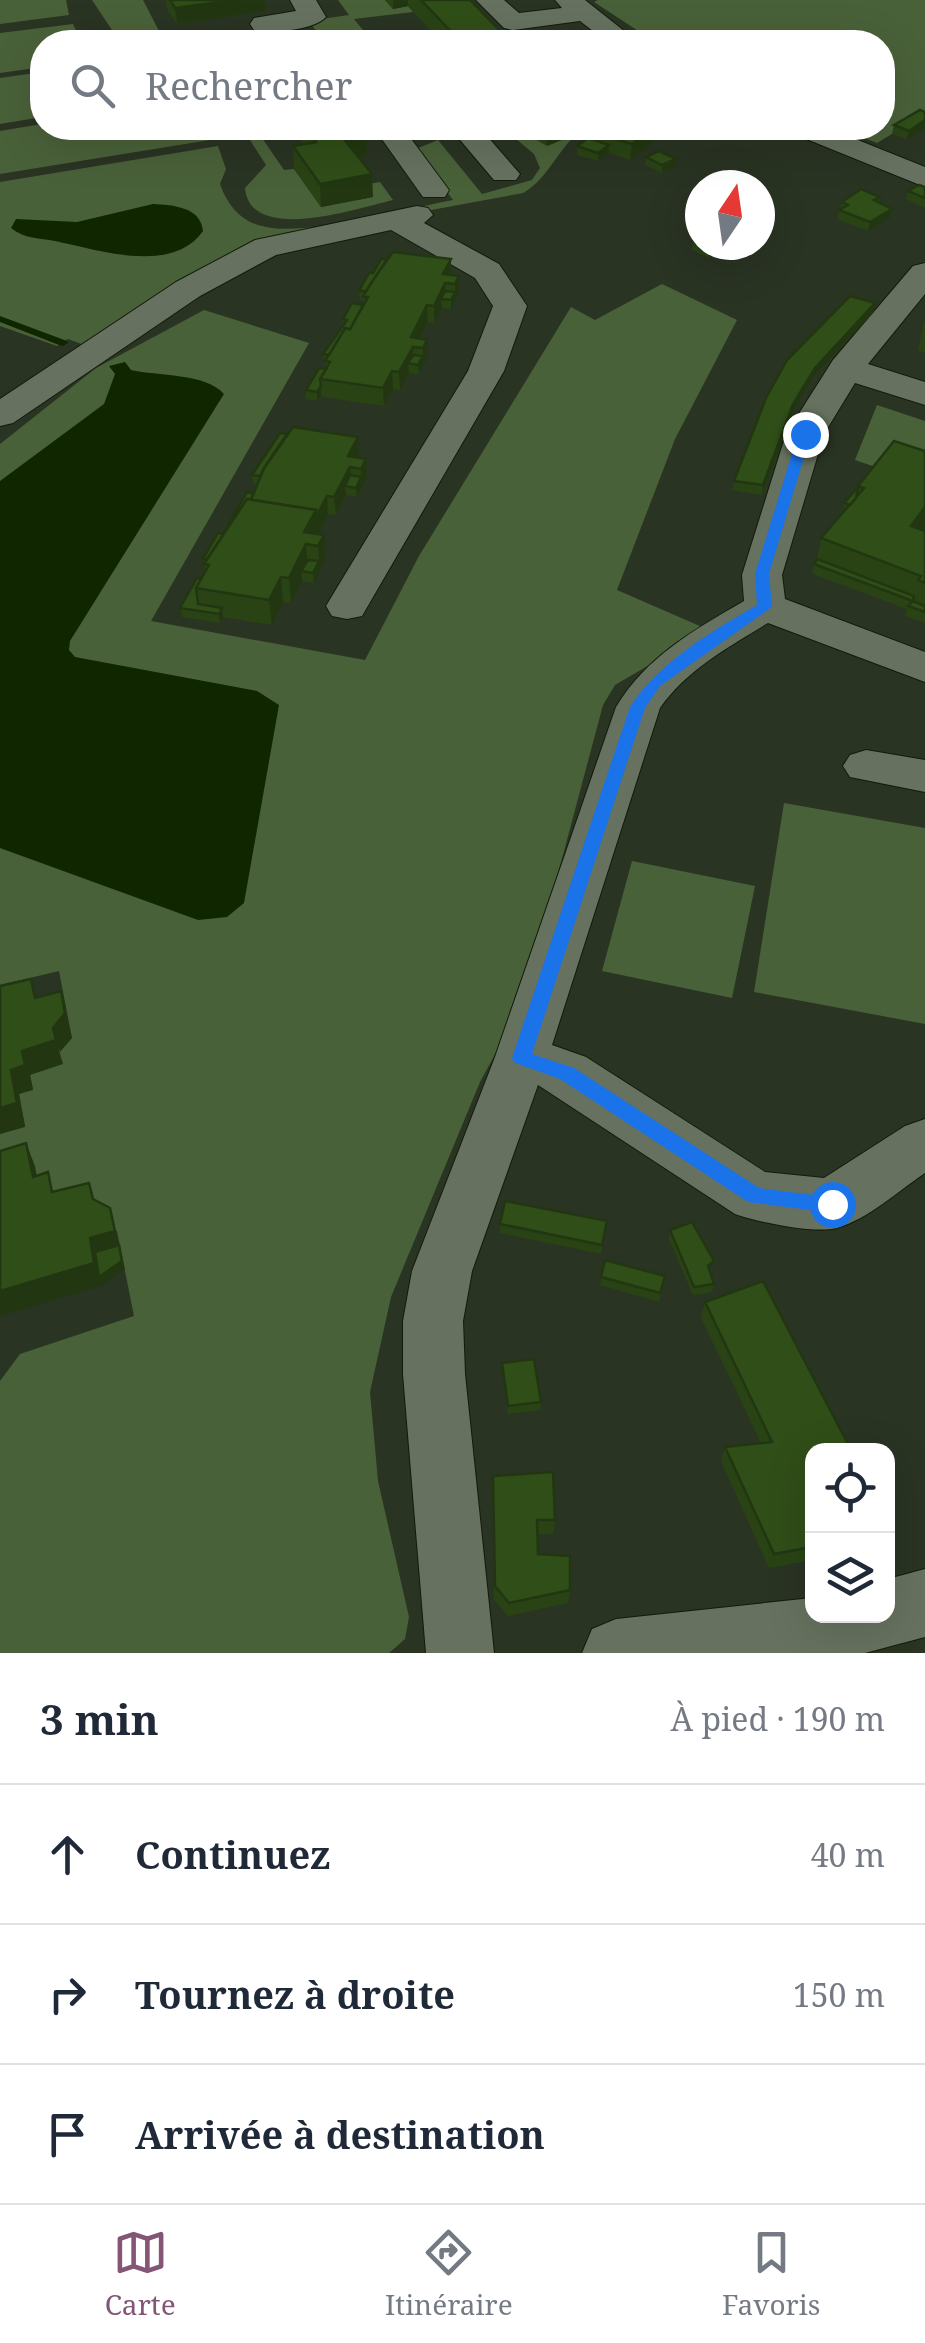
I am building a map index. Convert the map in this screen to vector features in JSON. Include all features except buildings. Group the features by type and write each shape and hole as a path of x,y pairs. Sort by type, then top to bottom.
{"street":[{"path":"263,24 313,16 303,0"},
{"path":"489,0 520,30"},
{"path":"526,30 575,6 608,30"},
{"path":"347,606 486,370 510,306 487,271 415,208 395,140"},
{"path":"475,140 505,174"},
{"path":"833,140 925,178"},
{"path":"10,404 188,290 266,247 415,208"},
{"path":"764,607 762,574 805,434 846,368 925,273"},
{"path":"846,368 925,394"},
{"path":"764,607 925,668"},
{"path":"460,1653 434,1374 433,1321 442,1271 522,1058 644,694 719,634 764,607"},
{"path":"866,766 925,776"},
{"path":"522,1058 567,1074 755,1196 832,1204 925,1143"},
{"path":"895,1611 925,1604"},
{"path":"616,1653 813,1632 849,1623"}],"shaded area":[{"path":"0,0 66,0 69,15 0,24"},
{"path":"92,0 143,0 158,30 112,30"},
{"path":"338,0 385,0 393,9 408,6 413,12 354,19 363,30 316,30 308,21 349,15"},
{"path":"925,0 925,114 895,132 895,30 637,30 594,2"},
{"path":"73,24 76,30 30,30 30,69 0,73 0,33"},
{"path":"30,74 30,119 0,124 0,78"},
{"path":"30,126 30,140 210,140 0,174 0,131"},
{"path":"250,140 263,140 284,170 294,169 321,207 363,185 380,182 393,200 308,218 265,215 251,205 245,188 266,165"},
{"path":"438,140 482,194 532,180 540,168 534,154 517,140 571,140 540,179 523,193 317,231 87,346 68,339 57,346 0,326 0,182 218,146 226,169 220,184 235,211 262,226 303,228 453,200 416,149"},
{"path":"153,204 192,212 203,231 190,244 173,252 134,256 32,238 11,228 16,219 77,222"},
{"path":"662,284 737,320 675,439 617,590 709,630 615,685 603,705 524,1001 480,1082 391,1297 370,1392 378,1481 409,1617 405,1639 389,1653 0,1653 0,1381 20,1354 134,1316 117,1231 60,1215 0,1161 0,1134 25,1126 19,1094 33,1089 30,1075 72,1038 59,971 0,985 0,444 96,368 204,310 309,343 151,621 365,660 419,556 571,307 595,320"},
{"path":"125,362 131,370 206,382 224,394 70,641 69,650 75,657 257,691 279,705 244,903 227,917 198,920 0,848 0,481 104,404 115,374 109,366"},
{"path":"877,405 925,421 925,484 855,460"},
{"path":"784,803 925,828 925,1024 754,992"},
{"path":"632,861 755,886 732,998 602,971"}],"waterway":[{"path":"0,319 63,343"}],"route":[{"path":"805,434 762,574 764,607 719,634 655,682 638,707 522,1058 567,1074 755,1196 832,1204"}]}
